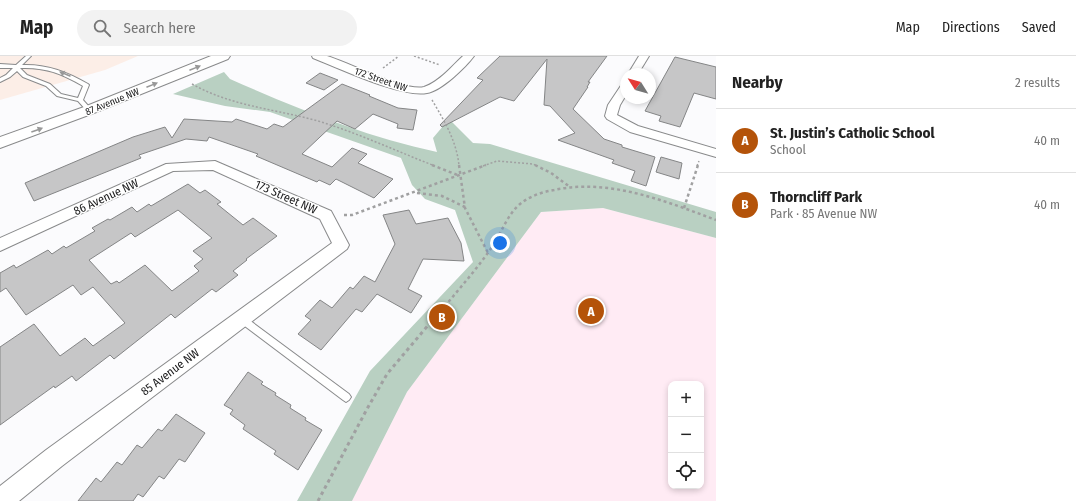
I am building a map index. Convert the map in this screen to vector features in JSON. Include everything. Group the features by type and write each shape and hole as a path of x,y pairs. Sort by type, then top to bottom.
{"main road":[{"name":"87 Avenue NW","path":"0,143 192,56"},
{"name":"87 Avenue NW","path":"0,129 85,105 223,56"}],"street":[{"name":"172 Street NW","path":"317,56 405,89 424,91"},
{"path":"424,91 436,85 469,56"},
{"path":"637,68 644,56"},
{"path":"620,96 614,105 612,116 634,129 716,153"},
{"name":"173 Street NW","path":"215,165 326,215 341,245"},
{"name":"86 Avenue NW","path":"0,245 171,167 215,165"},
{"name":"85 Avenue NW","path":"0,501 54,458 341,245"}],"lane":[{"path":"0,80 8,76 29,56"},
{"path":"0,66 17,68 40,66 55,70 73,78 86,85 85,105 58,95 48,85 25,76 17,68"},
{"path":"241,318 346,397"}],"path":[{"path":"373,77 399,56"},
{"path":"414,56 454,69"},
{"path":"188,81 207,92 221,97 320,122 460,176"},
{"path":"424,91 432,99 443,118 458,152 465,208 488,253"},
{"path":"684,208 703,149"},
{"path":"326,215 352,215 497,161 533,164 551,173 571,188"},
{"path":"318,501 385,378 488,253 505,221 525,200 543,192 571,188 600,187 640,194 716,220"},
{"path":"414,193 432,193 457,202 465,208"}],"shaded area":[{"path":"0,56 138,56 105,70 0,100"},
{"path":"603,208 716,238 716,501 352,501 407,392 541,212"}],"green space":[{"path":"224,72 230,79 280,101 332,121 410,146 437,152 433,138 449,119 473,143 490,144 716,212 716,238 603,208 541,212 407,392 352,501 297,501 370,371 473,262 455,210 425,199 412,185 401,158 270,112 225,106 173,94"}],"building":[{"path":"500,56 607,56 588,82 590,82 588,87 573,109 604,139 622,145 622,147 655,157 646,186 631,181 635,171 612,163 614,160 558,140 575,133 550,106 544,105 547,59 514,101 500,97 442,127 440,125 483,80 477,78"},
{"path":"675,57 716,67 716,99 694,93 680,127 659,121 661,116 645,111 649,104 656,104 656,91"},
{"path":"320,73 338,80 324,90 306,83"},
{"path":"342,84 398,108 417,110 413,130 397,128 398,124 373,114 355,129 337,121 302,154 332,167 352,148 367,154 358,163 393,179 374,198 336,179 330,185 319,180 317,182 256,156 258,154 209,137 207,141 186,139 139,155 141,158 34,201 25,183 133,137 165,127 172,138 184,119 232,122 236,119 267,129 274,124 283,127"},
{"path":"661,157 682,163 679,179 656,172"},
{"path":"188,184 200,193 205,190 221,202 217,204 243,225 253,218 277,236 246,259 247,260 233,271 238,275 216,292 212,289 175,318 171,314 114,359 110,355 76,381 72,376 55,388 54,386 0,425 0,347 34,324 60,356 85,338 93,346 125,323 93,287 81,295 73,285 26,315 6,288 0,292 0,273 14,265 16,268 48,250 52,254 64,246 66,248 95,231 92,228 108,219 110,220 132,207 137,212 149,204 151,206","holes":["178,210 212,238 193,251 203,259 194,266 199,271 172,291 145,265 119,283 117,281 111,284 89,260 131,233 135,237"]},
{"path":"409,210 416,224 448,218 461,243 464,261 423,259 408,289 422,296 411,313 377,294 362,312 356,309 321,350 298,334 311,320 305,316 320,300 332,308 350,287 353,289 364,276 375,282 395,244 383,215"},
{"path":"248,372 263,382 261,384 276,393 275,395 291,405 290,408 306,418 305,420 322,430 298,470 274,454 276,451 243,429 245,425 230,414 233,410 224,405"},
{"path":"176,414 205,433 185,462 179,459 164,479 159,476 143,497 138,494 133,501 78,501 96,478 101,482 117,462 122,465 137,445 142,448 158,429 162,431"}],"place":[{"name":"St. Justin’s Catholic School","path":"591,311"},
{"name":"Thorncliff Park","path":"442,317"}]}
